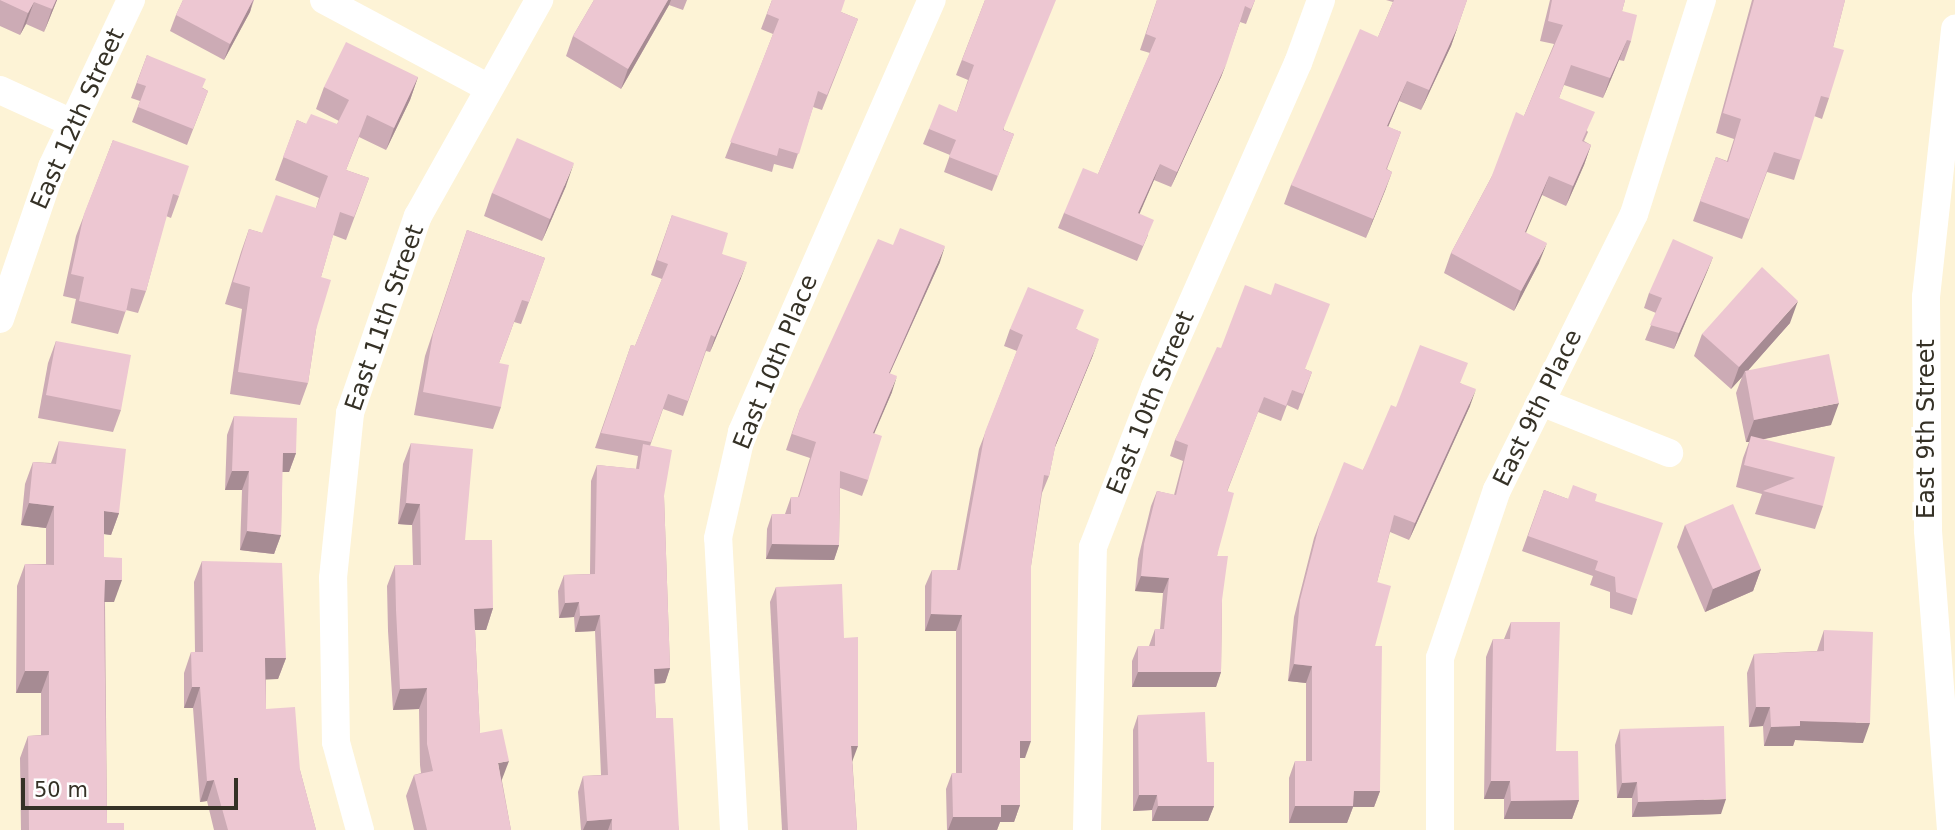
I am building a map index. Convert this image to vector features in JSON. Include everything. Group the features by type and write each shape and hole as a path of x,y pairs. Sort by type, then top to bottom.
{"street":[{"name":"East 12th Street","path":"0,320 52,167 131,0"},
{"path":"324,0 487,87"},
{"name":"East 11th Street","path":"360,830 336,743 333,578 350,413 418,216 487,87 539,0"},
{"name":"East 10th Place","path":"734,830 718,538 742,432 932,0"},
{"name":"East 10th Street","path":"1087,830 1093,547 1155,387 1298,62 1321,0"},
{"name":"East 9th Place","path":"1440,830 1440,658 1497,490 1634,214 1702,0"},
{"name":"East 9th Street","path":"1951,830 1928,530 1926,297 1955,29"},
{"path":"0,90 72,123"},
{"path":"1541,402 1669,453"}],"building":[{"path":"0,0 56,0 52,9 34,2 28,13"},
{"path":"183,0 253,0 230,44 176,15"},
{"path":"594,0 668,0 628,69 573,36"},
{"path":"772,0 845,0 841,12 858,19 827,95 818,91 799,154 779,148 777,156 730,142 779,19 767,14"},
{"path":"985,0 1056,0 1003,130 1014,134 998,176 949,157 956,140 929,129 939,104 957,112 974,65 962,60"},
{"path":"1157,0 1255,0 1251,9 1245,6 1227,62 1177,172 1160,164 1138,213 1154,220 1143,246 1064,213 1083,168 1098,174 1156,38 1146,34"},
{"path":"1394,0 1467,0 1429,90 1407,81 1387,126 1401,132 1386,169 1392,172 1373,219 1291,185 1360,29 1378,37"},
{"path":"1552,0 1625,0 1622,11 1637,15 1631,41 1627,40 1610,78 1571,65 1559,98 1595,112 1582,141 1591,145 1573,186 1549,176 1525,232 1547,243 1521,291 1451,253 1491,178 1516,112 1524,116 1563,25 1548,21"},
{"path":"1754,0 1845,0 1833,47 1844,50 1829,98 1821,96 1801,160 1774,152 1749,219 1700,201 1716,157 1728,162 1741,119 1723,113"},
{"path":"346,42 418,77 394,128 367,115 346,170 369,178 354,217 340,212 321,277 331,280 316,330 308,383 238,372 250,287 233,282 249,229 262,233 276,195 316,208 328,176 283,157 297,120 306,124 311,114 337,124 349,100 324,87"},
{"path":"147,55 206,79 202,88 208,91 193,129 138,107 146,86 137,83"},
{"path":"517,138 574,163 550,219 492,193"},
{"path":"113,140 189,166 179,196 173,194 146,291 131,288 126,312 79,301 84,277 71,274 84,214"},
{"path":"672,215 728,233 722,254 747,262 715,337 711,335 688,401 668,394 651,442 601,433 631,345 635,346 668,264 657,260"},
{"path":"900,228 945,246 889,373 897,376 873,433 882,436 868,480 840,471 839,545 772,544 772,514 791,514 791,497 799,497 816,442 792,434 800,409 878,239 893,245"},
{"path":"467,230 545,258 529,302 522,300 499,363 509,365 501,407 423,392 433,334"},
{"path":"1673,239 1713,257 1679,333 1650,325 1662,298 1649,293"},
{"path":"1762,267 1798,301 1739,367 1702,334"},
{"path":"1275,283 1330,304 1305,369 1312,372 1303,394 1292,390 1286,406 1264,397 1227,491 1234,493 1217,556 1228,556 1222,600 1221,672 1138,672 1138,646 1155,646 1155,629 1164,629 1169,578 1141,576 1144,544 1157,491 1176,495 1188,445 1175,440 1217,347 1221,348 1245,285 1271,295"},
{"path":"1028,287 1084,310 1076,329 1099,339 1056,443 1049,476 1044,475 1031,566 1031,741 1020,741 1020,805 1001,805 1001,817 953,817 952,773 962,773 962,615 931,614 932,570 960,570 985,432 1023,335 1010,329"},
{"path":"56,341 131,355 121,410 46,395"},
{"path":"1420,345 1468,363 1460,383 1476,389 1415,523 1394,515 1377,582 1391,586 1375,646 1382,646 1380,791 1354,791 1353,806 1295,806 1295,761 1312,761 1312,666 1294,664 1300,600 1320,522 1344,462 1363,470 1391,405 1396,407"},
{"path":"1829,354 1839,403 1754,420 1745,371"},
{"path":"234,416 297,418 296,453 283,453 281,535 247,531 249,471 232,471"},
{"path":"1751,436 1835,457 1823,506 1763,491 1795,478 1744,465"},
{"path":"59,441 126,449 119,513 104,511 104,557 122,558 122,580 105,580 107,823 124,823 124,830 29,830 28,736 49,735 49,671 25,671 25,564 54,565 54,506 29,503 33,462 56,464"},
{"path":"411,443 473,449 465,540 492,540 493,608 474,609 480,733 502,729 509,761 498,763 511,830 427,830 414,775 433,771 427,744 427,688 400,689 396,610 395,565 421,565 420,504 406,503"},
{"path":"643,444 672,450 664,496 670,668 654,669 656,718 673,718 679,830 612,830 612,819 587,821 583,776 608,775 600,615 580,616 579,602 565,603 564,575 595,574 597,465 639,469"},
{"path":"1573,485 1597,494 1595,501 1663,523 1637,599 1616,592 1615,577 1595,570 1598,561 1528,536 1544,490 1568,499"},
{"path":"1733,504 1761,569 1713,589 1685,525"},
{"path":"202,561 282,563 286,658 265,658 266,709 295,707 300,770 316,830 228,830 214,780 207,781 200,687 192,687 191,652 203,652"},
{"path":"842,584 844,638 858,637 858,746 851,746 857,830 788,830 776,587"},
{"path":"1511,622 1560,622 1556,751 1578,751 1579,800 1511,801 1510,781 1491,781 1493,639 1510,639"},
{"path":"1824,630 1873,632 1870,723 1800,721 1800,726 1771,727 1770,707 1756,707 1754,654 1824,651"},
{"path":"1205,712 1207,762 1214,762 1214,806 1158,806 1157,795 1139,795 1138,715"},
{"path":"1724,726 1726,799 1638,802 1637,782 1622,783 1620,729"}]}
